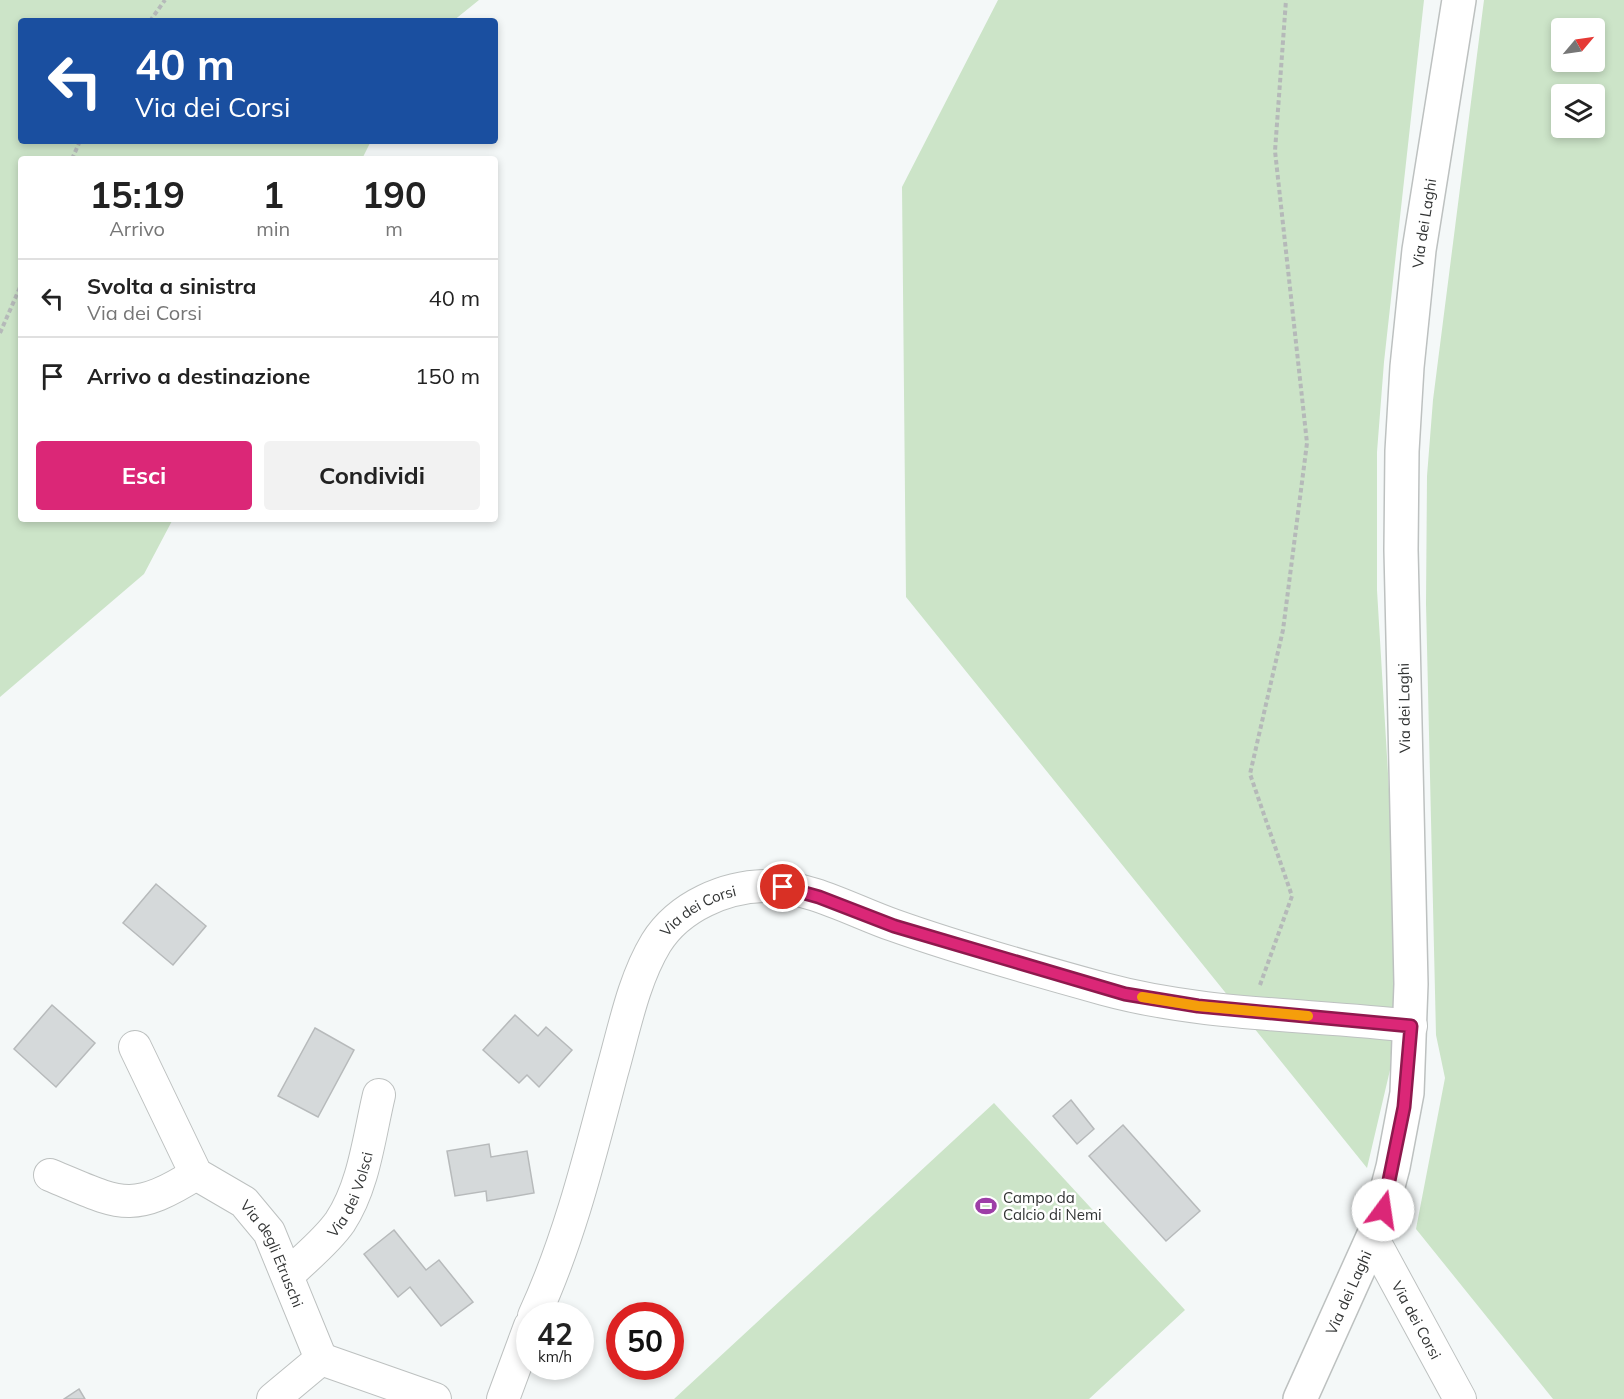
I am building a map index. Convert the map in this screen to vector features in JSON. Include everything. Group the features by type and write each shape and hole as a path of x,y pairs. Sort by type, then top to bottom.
{"main road":[{"name":"Via dei Laghi","path":"1299,1399 1373,1239 1383,1210 1399,1141 1407,1093 1411,1026 1401,550 1402,451 1408,347 1419,250 1459,0"}],"street":[{"name":"Via dei Corsi","path":"540,1302 566,1238 629,1010 650,954 667,928 678,918 714,897 751,887 791,889 894,926 1103,989 1173,1003 1411,1026"},
{"path":"50,1175 104,1197 134,1202 157,1197 196,1174 135,1047"},
{"name":"Via dei Volsci","path":"288,1275 333,1230 348,1208 361,1174 379,1095"},
{"name":"Via degli Etruschi","path":"196,1174 234,1194 253,1211 269,1232 321,1359"},
{"name":"Via dei Corsi","path":"1373,1239 1460,1399"},
{"path":"273,1399 321,1359 435,1399"},
{"path":"503,1399 516,1364"}],"path":[{"path":"152,18 165,0"},
{"path":"1251,1011 1292,896 1250,774 1283,630 1307,444 1275,151 1286,0"},
{"path":"0,333 18,292"}],"green space":[{"path":"0,0 479,0 457,18 18,18 18,144 370,144 364,156 18,156 18,522 171,522 144,574 0,697"},
{"path":"998,0 1424,0 1384,362 1377,452 1377,590 1398,940 1390,1070 1367,1168 906,597 902,187"},
{"path":"1484,0 1624,0 1624,1399 1553,1399 1416,1229 1445,1078 1436,1035 1426,604 1427,476 1433,400"},
{"name":"Campo da Calcio di Nemi","path":"994,1103 1185,1310 1089,1399 674,1399"}],"building":[{"path":"156,884 206,926 173,965 123,923"},
{"path":"52,1005 95,1043 56,1087 14,1049"},
{"path":"515,1015 538,1036 546,1027 572,1050 539,1087 527,1075 519,1083 483,1050"},
{"path":"315,1028 354,1050 318,1117 278,1096"},
{"path":"1071,1100 1094,1129 1077,1144 1053,1116"},
{"path":"1123,1125 1200,1211 1166,1241 1089,1156"},
{"path":"489,1144 491,1157 527,1151 534,1193 487,1201 486,1191 455,1196 447,1151"},
{"path":"394,1230 426,1270 439,1260 473,1302 441,1326 410,1287 398,1297 364,1254"},
{"path":"79,1389 85,1399 64,1399"}],"slow traffic":[{"path":"1142,997 1198,1006 1308,1016"}],"place":[{"name":"Campo da Calcio di Nemi","path":"986,1206"}],"route":[{"path":"783,887 819,897 894,926 1125,994 1198,1006 1411,1026 1407,1093 1399,1141 1383,1210"}]}
